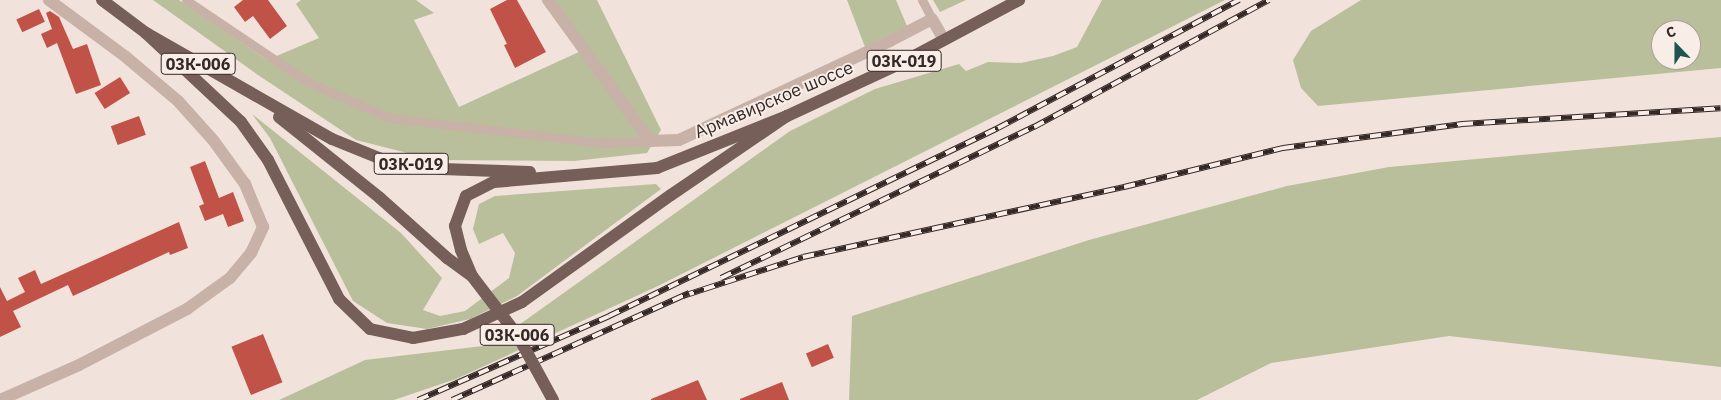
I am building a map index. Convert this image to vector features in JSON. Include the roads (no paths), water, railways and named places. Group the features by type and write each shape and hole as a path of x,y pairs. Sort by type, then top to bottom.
{"main road":[{"name":"03К-006","path":"102,0 146,33 250,94 380,198 447,258 472,276 518,336 553,400"},
{"name":"Армавирское шоссе","path":"587,174 657,168 787,116 944,40 1019,0"},
{"path":"146,33 241,122 268,160 339,299 370,329 413,338 463,330 522,302 671,195 787,116"},
{"name":"03К-019","path":"250,94 332,140 384,160 442,169 587,174"},
{"path":"472,276 462,250 456,226 466,196 494,182 587,174"}],"street":[{"path":"0,400 79,365 188,309 230,278 251,254 263,227 245,184 213,140 178,101 126,57 48,0"},
{"path":"548,0 650,141 679,140 932,20 944,40"}],"lane":[{"path":"186,0 308,82 390,118 603,143 650,141"},
{"path":"922,0 932,20"}],"railway":[{"path":"418,400 609,316 998,128 1239,0"},
{"path":"721,278 1034,127 1269,0"},
{"path":"683,296 803,257 1124,187 1283,148 1462,124 1721,108"},
{"path":"452,400 689,293"}]}
